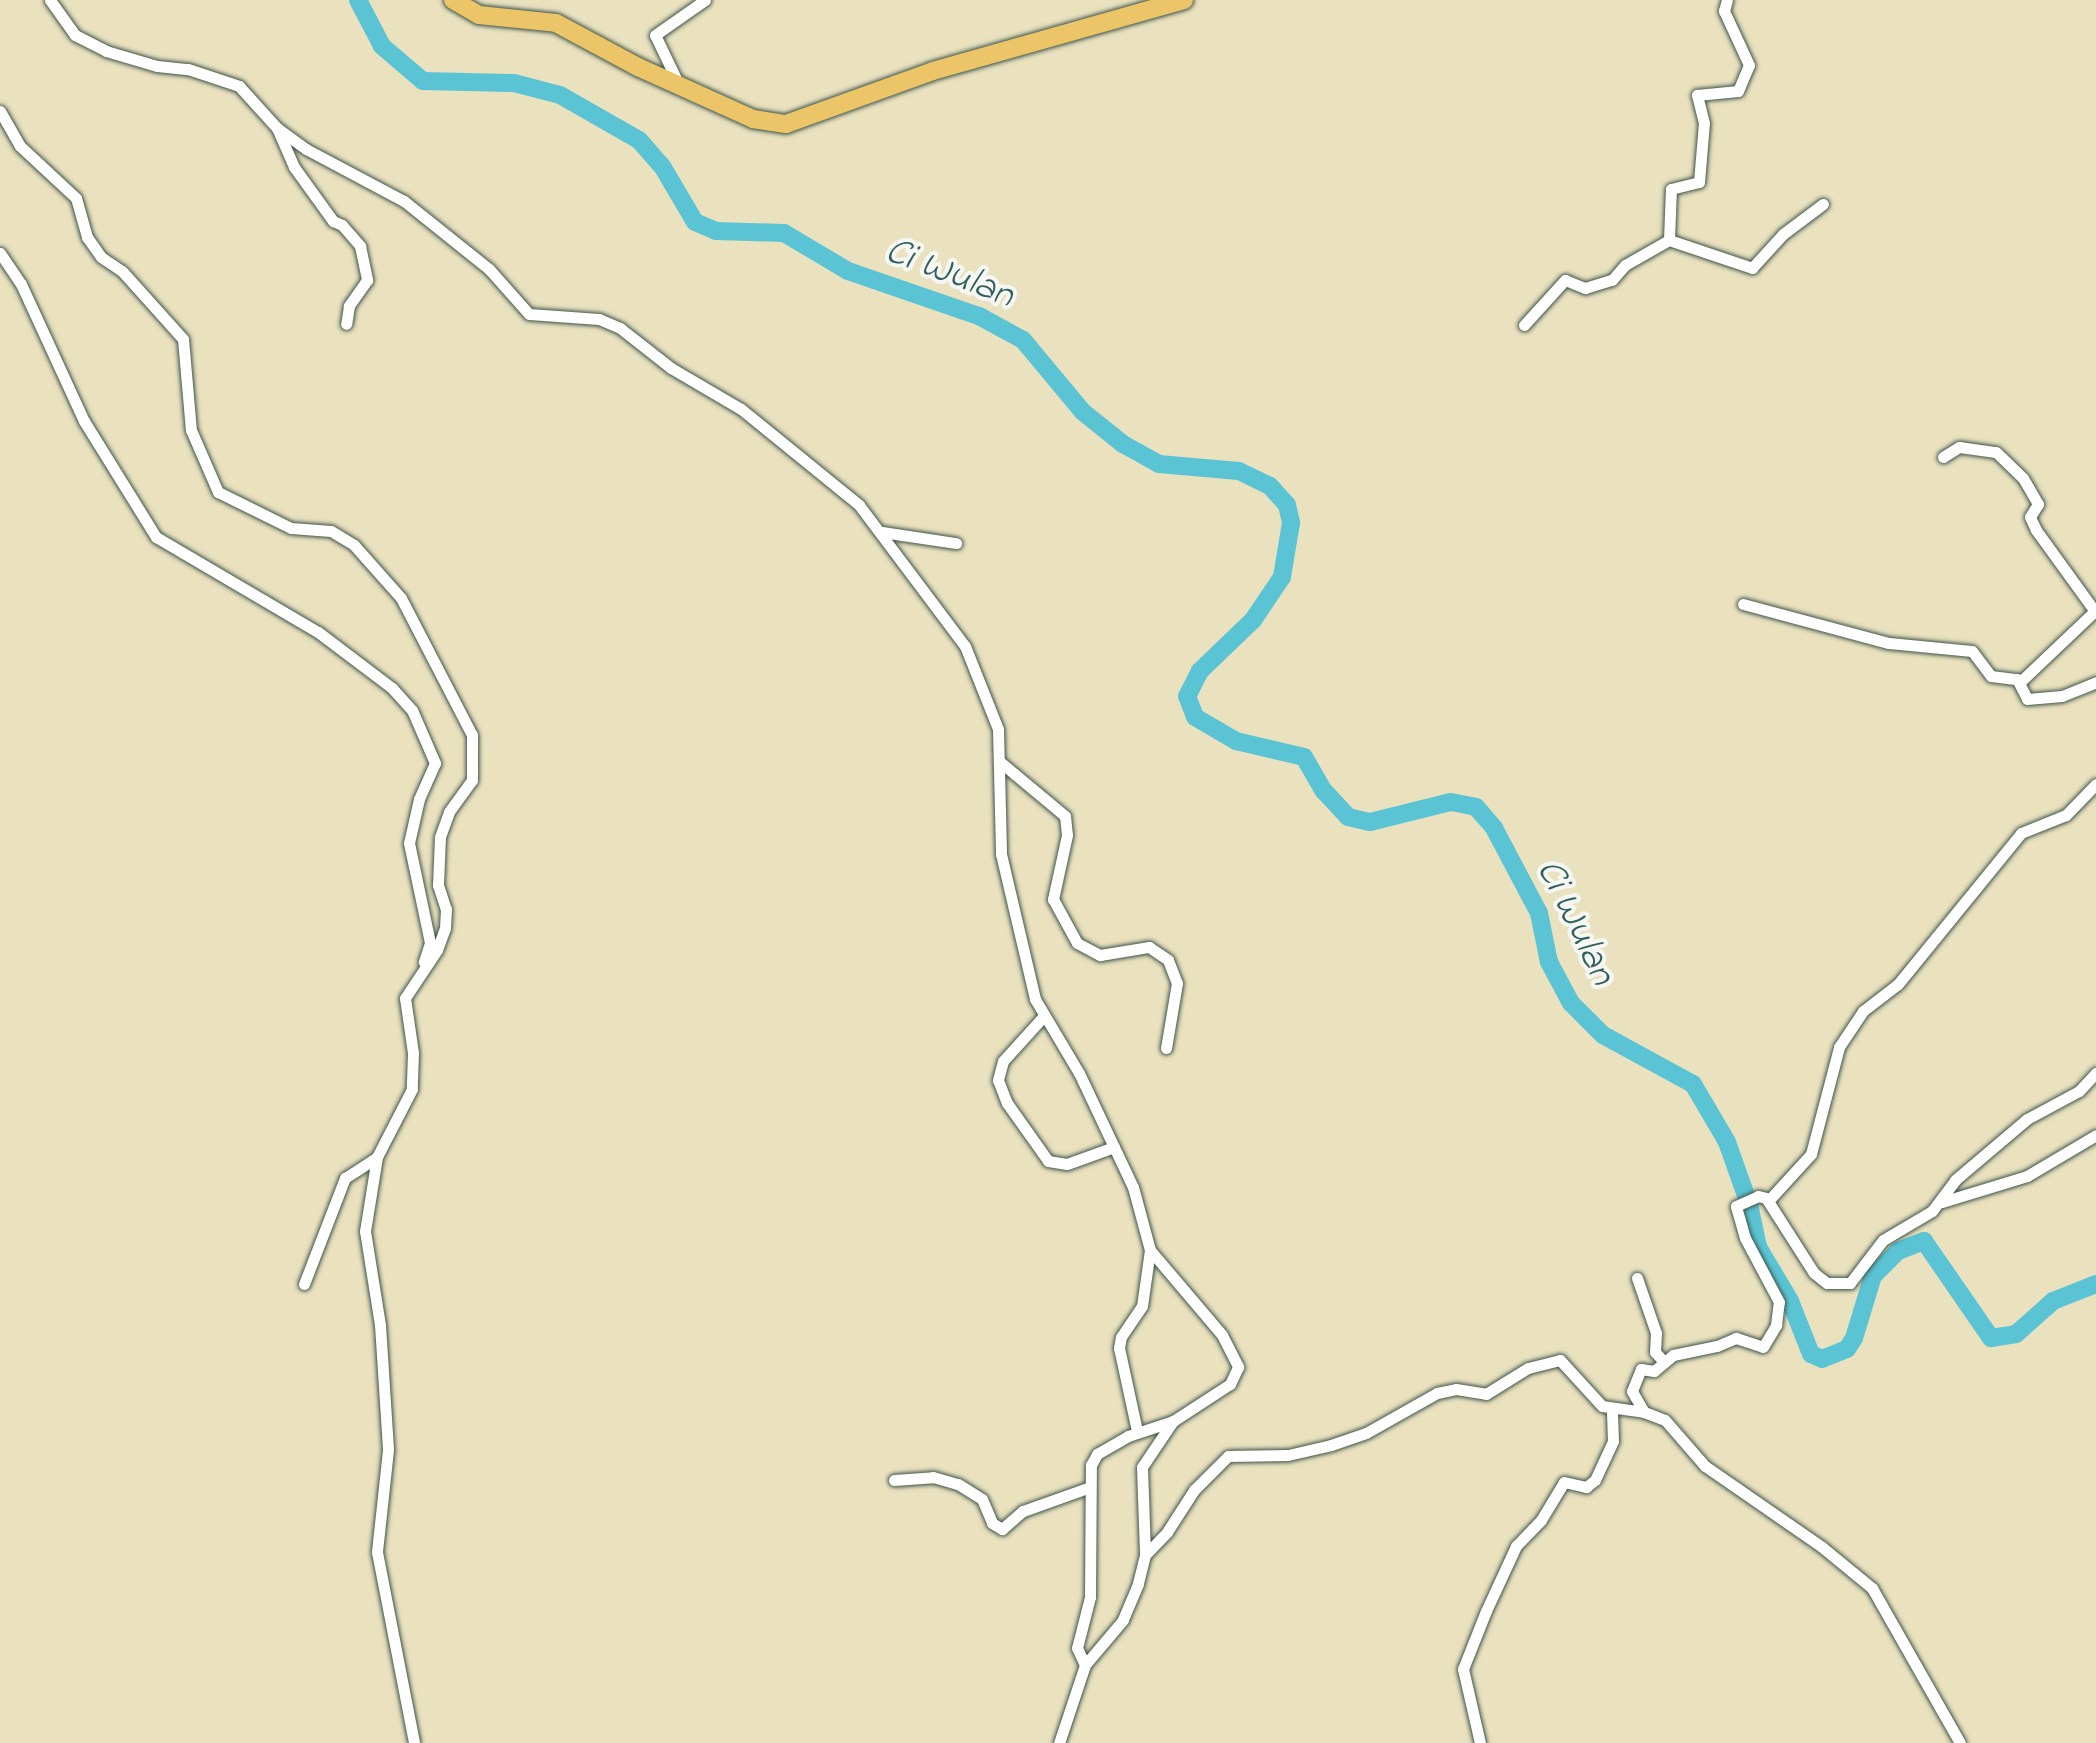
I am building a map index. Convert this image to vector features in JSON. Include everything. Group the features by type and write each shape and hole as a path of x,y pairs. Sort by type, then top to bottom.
{"main road":[{"path":"453,0 478,15 556,24 753,118 794,122 881,87 1184,0"}],"street":[{"path":"50,0 75,36 106,51 157,66 188,68 239,86 277,128 306,149 404,201 489,269 529,314 598,319 620,328 671,368 768,430 812,471 859,505 881,532 965,646 998,728 1001,854 1042,1018 1079,1073 1144,1218 1150,1250 1142,1306 1121,1337 1119,1348 1137,1431"},
{"path":"679,86 656,35 705,0"},
{"path":"1669,240 1671,188 1699,182 1704,124 1696,95 1738,91 1749,66 1724,11 1727,0"},
{"path":"0,111 20,146 76,198 88,237 102,256 184,339 191,430 218,492 291,528 331,532 354,545 401,598 467,724 473,742 472,780 448,812 440,837 438,885 446,909 445,928 432,958 421,968"},
{"path":"277,128 294,168 333,221 342,225 360,246 367,280 349,306 346,324"},
{"path":"1524,325 1565,280 1586,288 1612,280 1626,265 1669,240 1752,268 1783,234 1823,204"},
{"path":"0,252 21,284 84,422 156,536 318,632 392,688 412,710 435,764 418,799 409,842 430,943 408,990 405,1008 413,1053 412,1089 377,1157 366,1231 380,1326 388,1450 376,1540 414,1743"},
{"path":"1944,458 1960,447 1996,452 2023,478 2038,504 2030,517 2036,530 2095,610 2020,682"},
{"path":"881,532 956,543"},
{"path":"1744,604 1889,643 1972,651 1991,676 2010,674 2020,682 2030,700 2062,696 2096,682"},
{"path":"999,761 1065,816 1068,835 1053,899 1077,942 1100,954 1149,947 1168,960 1177,983 1166,1048"},
{"path":"1644,1412 1632,1395 1634,1377 1641,1369 1654,1371 1663,1361 1736,1338 1763,1347 1776,1326 1779,1302 1734,1211 1739,1204 1764,1198 1811,1154 1839,1047 1863,1012 1898,984 2021,834 2066,814 2096,784"},
{"path":"1042,1018 1003,1060 998,1080 1006,1102 1048,1161 1067,1164 1114,1147"},
{"path":"1942,1202 1951,1184 2017,1128 2079,1090 2096,1073"},
{"path":"1764,1198 1811,1270 1827,1283 1850,1283 1883,1240 1942,1202 2027,1176 2096,1135"},
{"path":"304,1284 345,1178 377,1157"},
{"path":"1085,1665 1077,1648 1090,1598 1091,1465 1098,1454 1137,1431 1172,1421 1230,1384 1238,1367 1212,1321 1181,1291 1150,1250"},
{"path":"1637,1278 1656,1333 1655,1352 1663,1361"},
{"path":"1145,1554 1167,1532 1194,1490 1228,1456 1288,1455 1331,1444 1366,1433 1436,1393 1456,1389 1486,1394 1528,1368 1552,1360 1569,1366 1598,1403 1612,1410 1644,1412 1666,1420 1705,1466 1822,1547 1872,1588 1960,1743"},
{"path":"1480,1743 1464,1669 1486,1611 1516,1546 1542,1519 1563,1484 1568,1481 1588,1486 1596,1477 1613,1440 1612,1410"},
{"path":"1060,1743 1085,1665 1123,1620 1145,1554 1142,1467 1172,1421"},
{"path":"894,1480 933,1477 958,1484 982,1499 992,1524 1002,1529 1024,1510 1090,1487"}],"waterway":[{"name":"Ci Wulan","path":"358,0 382,46 423,81 514,83 560,95 639,140 662,166 695,222 716,231 784,233 848,271 979,316 1023,340 1083,412 1123,444 1159,464 1239,471 1270,486 1287,505 1291,523 1282,577 1253,620 1200,671 1187,696 1195,717 1236,741 1304,757 1324,791 1348,817 1370,822 1451,802 1476,807 1494,828 1539,913 1549,962 1571,1003 1603,1035 1693,1084 1727,1142 1749,1204 1758,1247 1790,1301 1811,1354 1822,1359 1847,1349 1873,1276 1898,1251 1924,1241 1991,1338 2016,1334 2053,1301 2096,1284"}]}
